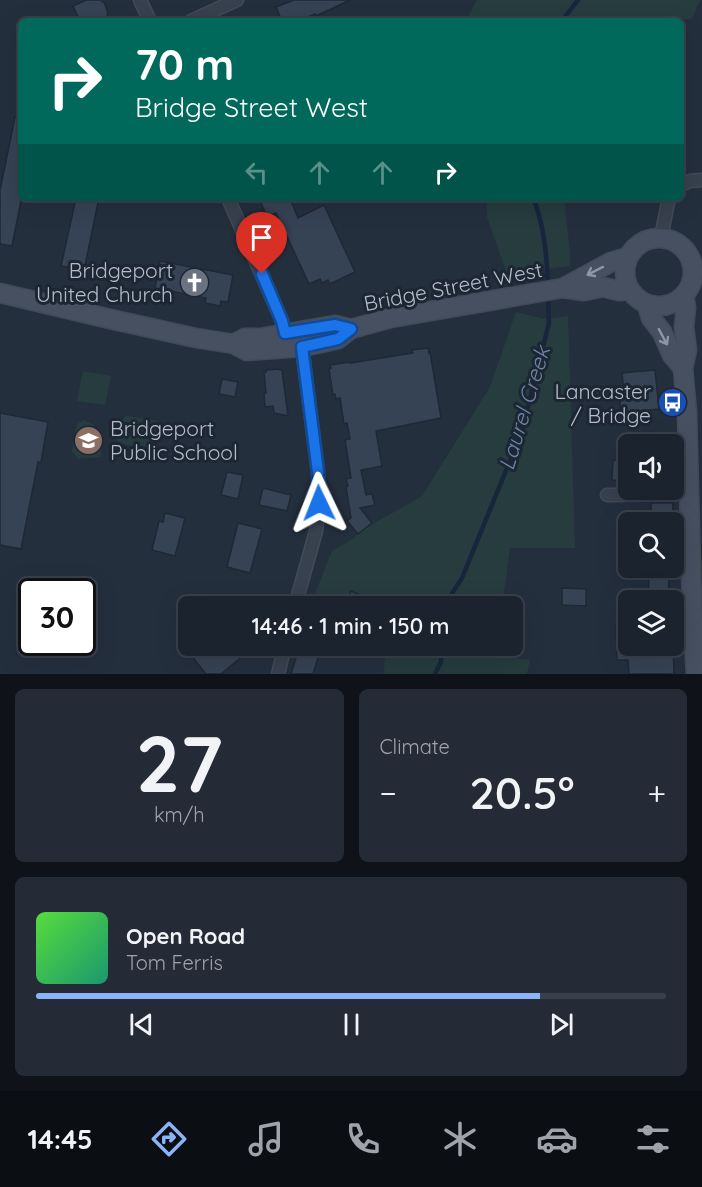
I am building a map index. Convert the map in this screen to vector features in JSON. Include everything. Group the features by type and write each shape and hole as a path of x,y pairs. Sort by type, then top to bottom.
{"main road":[{"path":"692,289 671,305 647,304 629,290 624,274 628,256 642,242 661,237 695,254 692,289 686,308 684,327 687,350 683,368 687,413 696,674"},
{"name":"Bridge Street West","path":"0,293 175,333 234,344 247,351 302,347 338,339 351,329 391,318 563,288 611,262 628,256"},
{"name":"Bridge Street West","path":"563,288 584,291 603,287 619,291 629,290"},
{"path":"647,304 651,318 662,332 672,356 683,368"},
{"name":"Bridge Street West","path":"234,344 245,338 260,338 335,325 351,329"}],"street":[{"path":"140,0 149,18"},
{"path":"198,18 237,0"},
{"path":"684,184 702,180"},
{"path":"229,201 282,321 285,333"},
{"path":"661,237 668,201"},
{"path":"299,596 316,531 319,503 318,472 302,347"},
{"path":"608,495 690,494"},
{"path":"278,674 282,656"}],"green space":[{"path":"477,0 701,0 692,19 468,18"},
{"path":"487,201 564,201 570,266 507,274 487,217"},
{"path":"516,312 545,319 568,316 575,548 510,548 503,596 314,596 332,551 364,529 422,496 490,387"},
{"path":"83,371 111,376 105,405 77,401"},
{"path":"126,416 158,421 150,451 117,442 121,421"},
{"path":"84,420 94,425 102,443 101,457 78,459 72,451 77,424"},
{"path":"385,656 495,656 530,660 527,674 383,674"}],"building":[{"path":"86,0 101,0 104,2 109,18 79,18 73,6"},
{"path":"294,0 350,0 316,16 315,14 305,18 281,18 276,7"},
{"path":"15,117 18,117 18,201 21,201 12,246 0,244 0,190"},
{"path":"75,201 98,201 84,270 61,266"},
{"path":"260,201 291,201 298,218 324,205 355,272 330,284 328,280 322,283 320,279 309,284 276,213 267,217"},
{"name":"Bridgeport United Church","path":"160,261 233,275 228,302 221,301 220,306 205,303 206,298 155,288"},
{"path":"428,348 441,418 376,431 382,466 361,470 366,495 372,494 375,505 360,508 372,523 358,534 347,521 351,518 346,479 351,478 345,440 350,439 347,423 344,424 340,398 336,399 335,394 333,395 330,365 413,353 412,350"},
{"path":"282,370 288,416 274,413 273,406 265,407 264,372"},
{"path":"655,370 659,409 621,413 619,393 624,392 622,373"},
{"path":"222,379 238,382 235,397 219,394"},
{"path":"0,413 48,422 21,549 0,545"},
{"path":"613,460 618,460 618,480 612,480"},
{"path":"227,472 243,475 238,499 221,495"},
{"path":"263,488 291,495 287,511 259,505"},
{"path":"651,503 673,503 673,512 651,512"},
{"path":"165,513 185,518 175,556 152,550 159,521 163,522"},
{"path":"238,523 262,529 250,573 227,567"},
{"path":"649,578 669,578 668,590 648,590"},
{"path":"562,588 586,589 586,606 562,605"},
{"path":"351,591 363,596 349,596"},
{"path":"616,625 618,625 618,656 673,656 674,674 629,674 628,660 617,660"},
{"path":"198,656 243,656 221,674 206,674 194,659"},
{"path":"297,656 319,656 313,674 291,674"}],"waterway":[{"name":"Laurel Creek","path":"564,18 578,0"},
{"name":"Laurel Creek","path":"534,201 546,252 548,285"},
{"name":"Laurel Creek","path":"450,596 462,578 521,434 549,323 548,296"},
{"name":"Laurel Creek","path":"435,674 441,656"}],"place":[{"name":"Bridgeport United Church","path":"194,282"},
{"name":"Lancaster / Bridge","path":"672,403"},
{"name":"Bridgeport Public School","path":"89,440"}],"route":[{"path":"262,274 285,333 335,325 351,329 338,339 302,347 318,472 319,503"}]}
